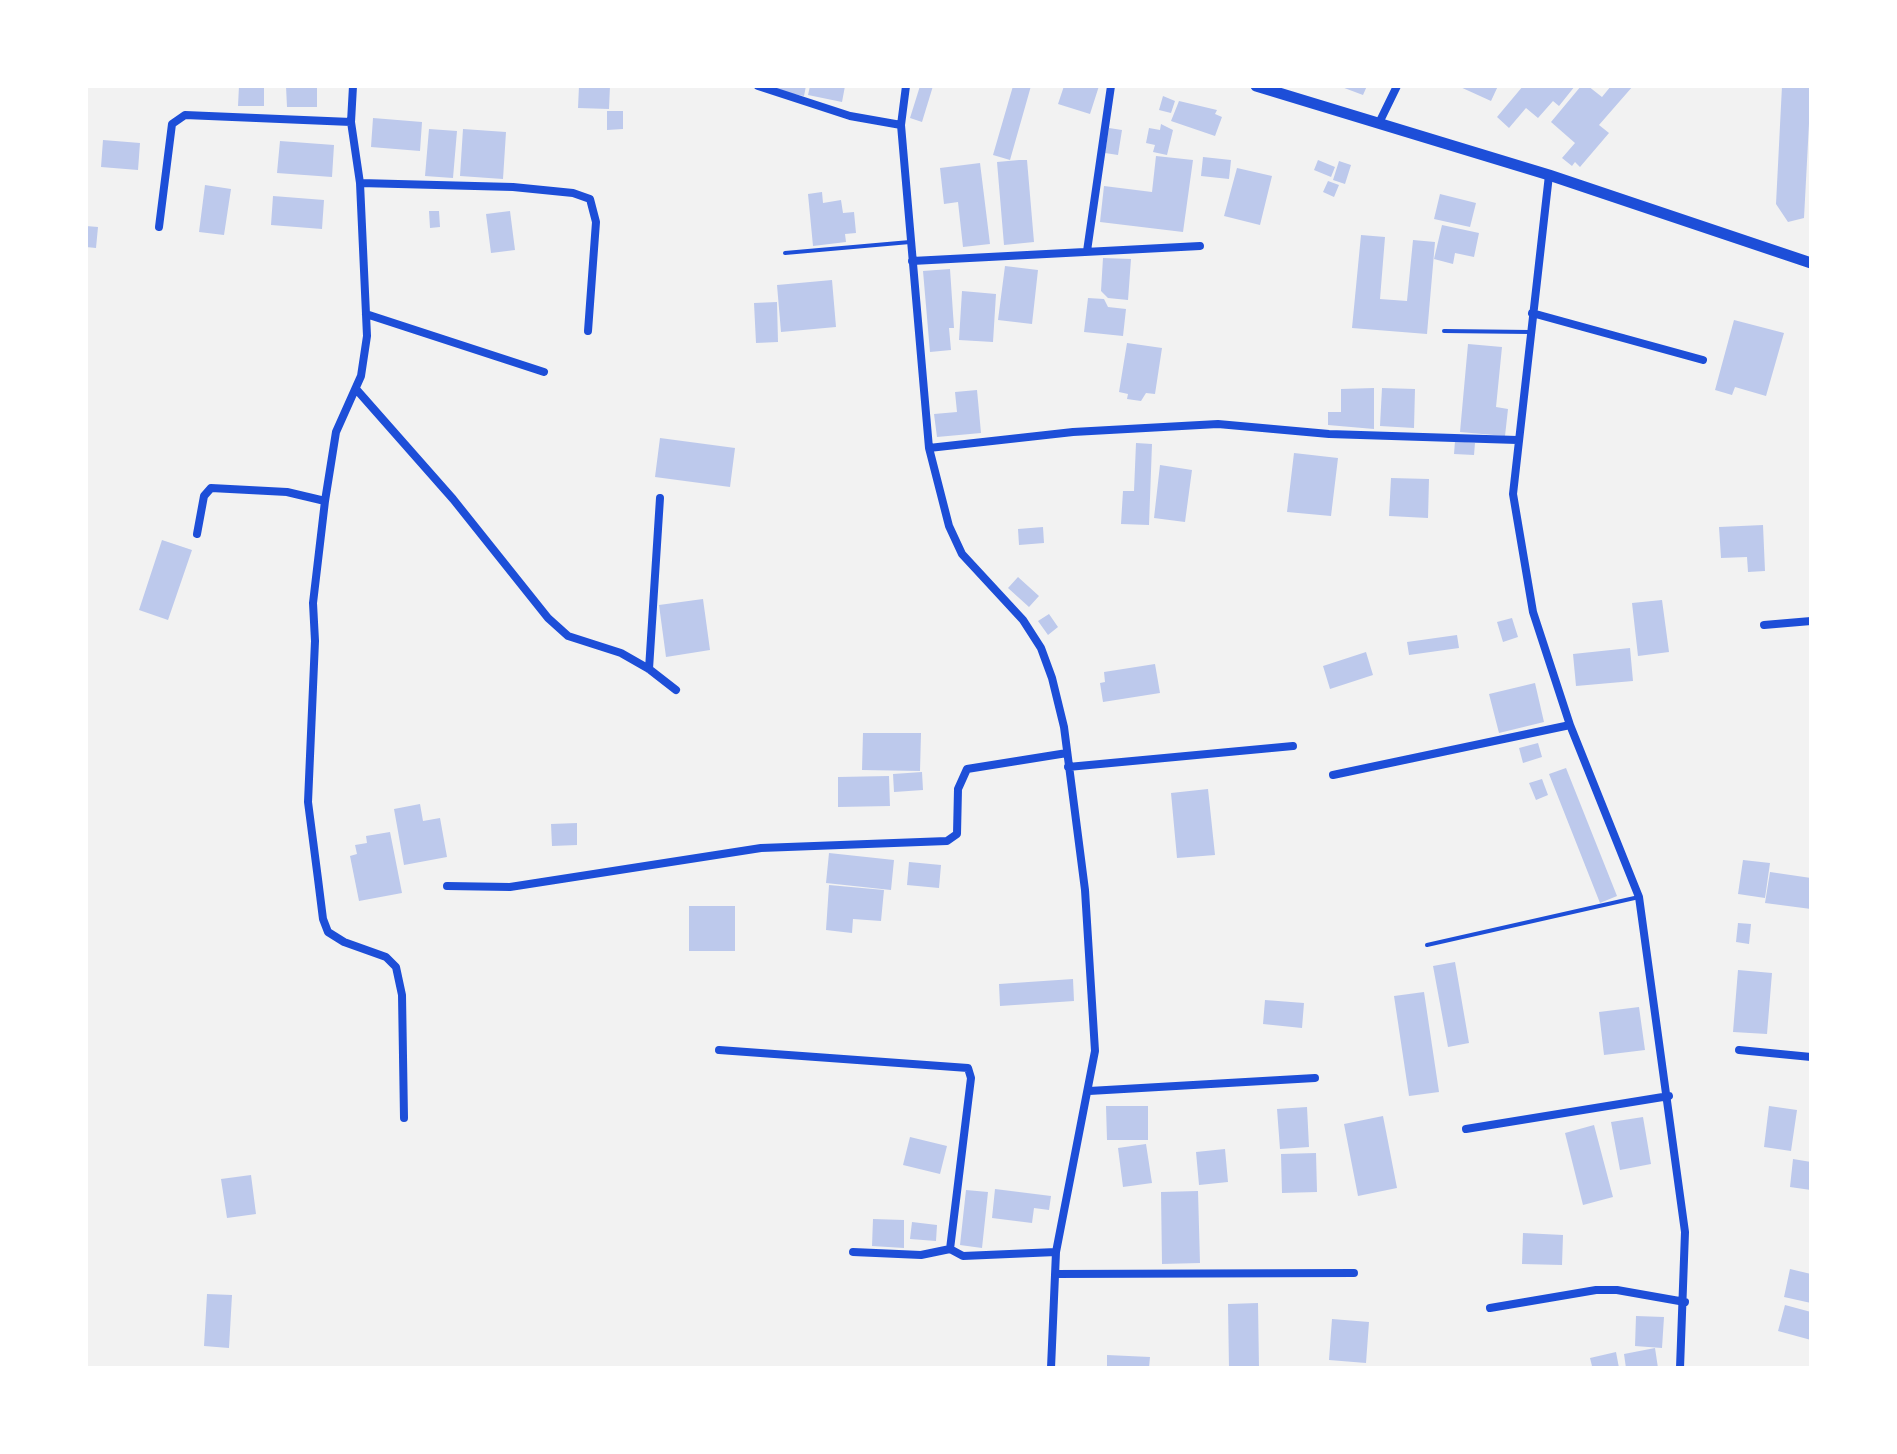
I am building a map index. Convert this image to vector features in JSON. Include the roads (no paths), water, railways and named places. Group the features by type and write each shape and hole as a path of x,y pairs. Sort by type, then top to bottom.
{"street":[{"path":"353,86 351,122 360,183 366,353 356,389 336,432 325,501 313,603 315,641 308,802 323,919 328,932 344,942 386,957 396,967 402,995 404,1118"},
{"path":"758,86 850,116 901,125"},
{"path":"906,86 901,125 929,448 949,526 962,554 1023,620 1041,648 1055,690 1067,753 1089,939 1095,1051 1073,1156 1067,1209 1056,1252 1051,1368"},
{"path":"1087,251 1111,86"},
{"path":"1256,86 1549,175 1811,263"},
{"path":"1379,123 1397,86"},
{"path":"159,227 172,124 185,115 351,122"},
{"path":"1549,175 1513,494 1533,612 1570,725 1639,897 1669,1096 1685,1232 1685,1302 1680,1368"},
{"path":"360,183 513,187 573,193 590,199 596,222 588,331"},
{"path":"912,261 1200,246"},
{"path":"1532,313 1703,360"},
{"path":"366,314 544,372"},
{"path":"356,389 453,499 548,618 568,636 621,653 676,690"},
{"path":"929,448 1073,432 1218,424 1329,434 1517,440"},
{"path":"197,534 204,496 211,488 287,492 325,501"},
{"path":"649,669 660,498"},
{"path":"1764,625 1811,621"},
{"path":"1333,775 1570,725"},
{"path":"1068,767 1293,746"},
{"path":"447,886 510,887 761,848 947,841 957,834 958,789 967,769 1067,753"},
{"path":"719,1050 968,1068 971,1078 950,1249"},
{"path":"1739,1050 1811,1057"},
{"path":"1089,1091 1315,1078"},
{"path":"1466,1129 1669,1096"},
{"path":"853,1252 921,1255 950,1249 963,1256 1056,1252"},
{"path":"1055,1274 1354,1273"},
{"path":"1490,1308 1596,1290 1617,1290 1685,1302"}],"lane":[{"path":"785,253 910,242"},
{"path":"1444,331 1530,332"},
{"path":"1427,945 1639,897"}]}
